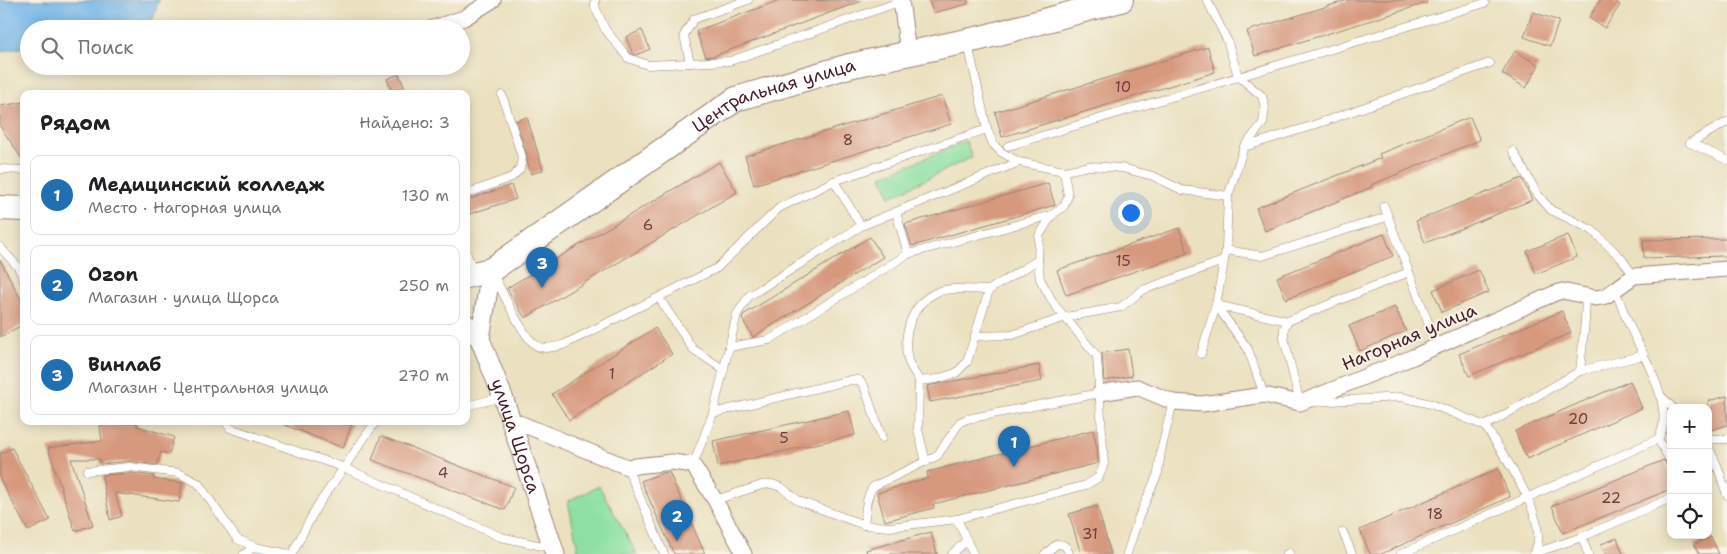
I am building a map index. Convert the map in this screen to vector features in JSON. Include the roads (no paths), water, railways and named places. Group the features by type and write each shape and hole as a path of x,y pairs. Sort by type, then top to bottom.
{"main road":[{"name":"Центральная улица","path":"477,274 736,100 849,66 967,41 1121,0"},
{"path":"0,208 20,209"}],"street":[{"path":"458,20 493,0"},
{"path":"902,0 908,53"},
{"path":"1634,276 1727,269"},
{"path":"477,274 480,339"},
{"name":"Нагорная улица","path":"1300,403 1413,357 1553,294 1562,291 1586,297 1606,296 1634,276"},
{"name":"улица Щорса","path":"470,328 480,339 504,397 554,551"},
{"path":"1100,393 1136,387 1174,402 1202,404 1264,395 1300,403"},
{"path":"512,420 627,467 672,462 693,465 715,500 744,554"}],"lane":[{"path":"595,0 595,7 605,29 628,58 648,65 730,61 902,0"},
{"path":"690,63 684,35 694,19 748,0"},
{"path":"1201,354 1216,305 1226,250 1228,196 1244,146 1262,123 1264,107 1262,96 1238,76 1226,40 1207,0"},
{"path":"1008,146 1484,3"},
{"path":"967,41 987,129 993,144 1001,152 1019,162 1064,171 1089,166 1122,168 1153,176 1182,190 1228,196"},
{"path":"1244,146 1308,127 1490,63"},
{"path":"470,193 512,177 520,169 522,157 502,95"},
{"path":"1727,122 1690,143 1727,160"},
{"path":"470,260 477,274 528,339 538,347 546,348 563,345 717,268 779,208 834,181 987,129"},
{"path":"1513,151 1538,195 1551,210 1592,230 1621,258 1634,276"},
{"path":"693,465 713,413 737,314 749,296 861,226 1019,162"},
{"path":"0,169 20,170"},
{"path":"715,500 762,485 772,484 781,487 799,501 864,525 890,527 957,519 1086,485 1099,477 1104,464 1097,356 1054,304 1040,279 1038,260 1039,236 1052,215 1064,206 1068,196 1064,171"},
{"path":"834,181 861,226"},
{"path":"1384,206 1437,346"},
{"path":"896,212 908,254"},
{"path":"729,347 769,340 908,254 1052,215"},
{"path":"1226,250 1262,256 1387,217"},
{"path":"0,246 20,272"},
{"path":"926,462 918,430 919,380 908,360 907,339 911,317 922,303 936,292 989,290 1038,260"},
{"path":"975,336 1012,335 1066,317 1121,307 1143,290 1223,261"},
{"path":"1216,305 1288,320 1409,272"},
{"path":"919,380 937,379 956,373 967,362 989,290"},
{"path":"1401,554 1658,439 1663,432 1664,425 1661,396 1615,290"},
{"path":"1580,371 1586,297"},
{"path":"659,298 693,349 724,370"},
{"path":"1216,305 1248,349 1264,395"},
{"path":"1288,320 1284,328 1284,338 1292,363 1300,403 1401,397 1431,404 1485,426 1529,497 1540,539 1534,554"},
{"path":"1485,426 1580,371 1644,355"},
{"path":"713,413 851,380 859,380 864,386 882,438"},
{"path":"864,525 868,497 874,486 936,456 960,422 967,419 1100,393"},
{"path":"1661,396 1669,404"},
{"path":"470,405 504,397"},
{"path":"1127,554 1138,518 1158,473 1161,451 1174,402"},
{"path":"228,425 230,428 345,468 500,537 554,551"},
{"path":"87,471 130,467 178,473 198,483 237,539 255,547 290,554 316,508 373,425"},
{"path":"1658,439 1667,455"},
{"path":"1712,439 1727,439"},
{"path":"1709,449 1727,495"},
{"path":"627,467 664,554"},
{"path":"1534,554 1582,537 1667,500"},
{"path":"957,519 973,554"},
{"path":"1344,532 1352,554"},
{"path":"1582,537 1588,554"},
{"path":"952,554 967,540"},
{"path":"1045,554 1057,544 1063,544 1067,547 1069,554"},
{"path":"244,554 255,547"}],"water":[{"path":"0,0 159,0 152,20 20,20 20,48 0,52"}],"place":[{"name":"Винлаб","path":"542,288"},
{"name":"Медицинский колледж","path":"1014,467"},
{"name":"Ozon","path":"677,541"}]}
